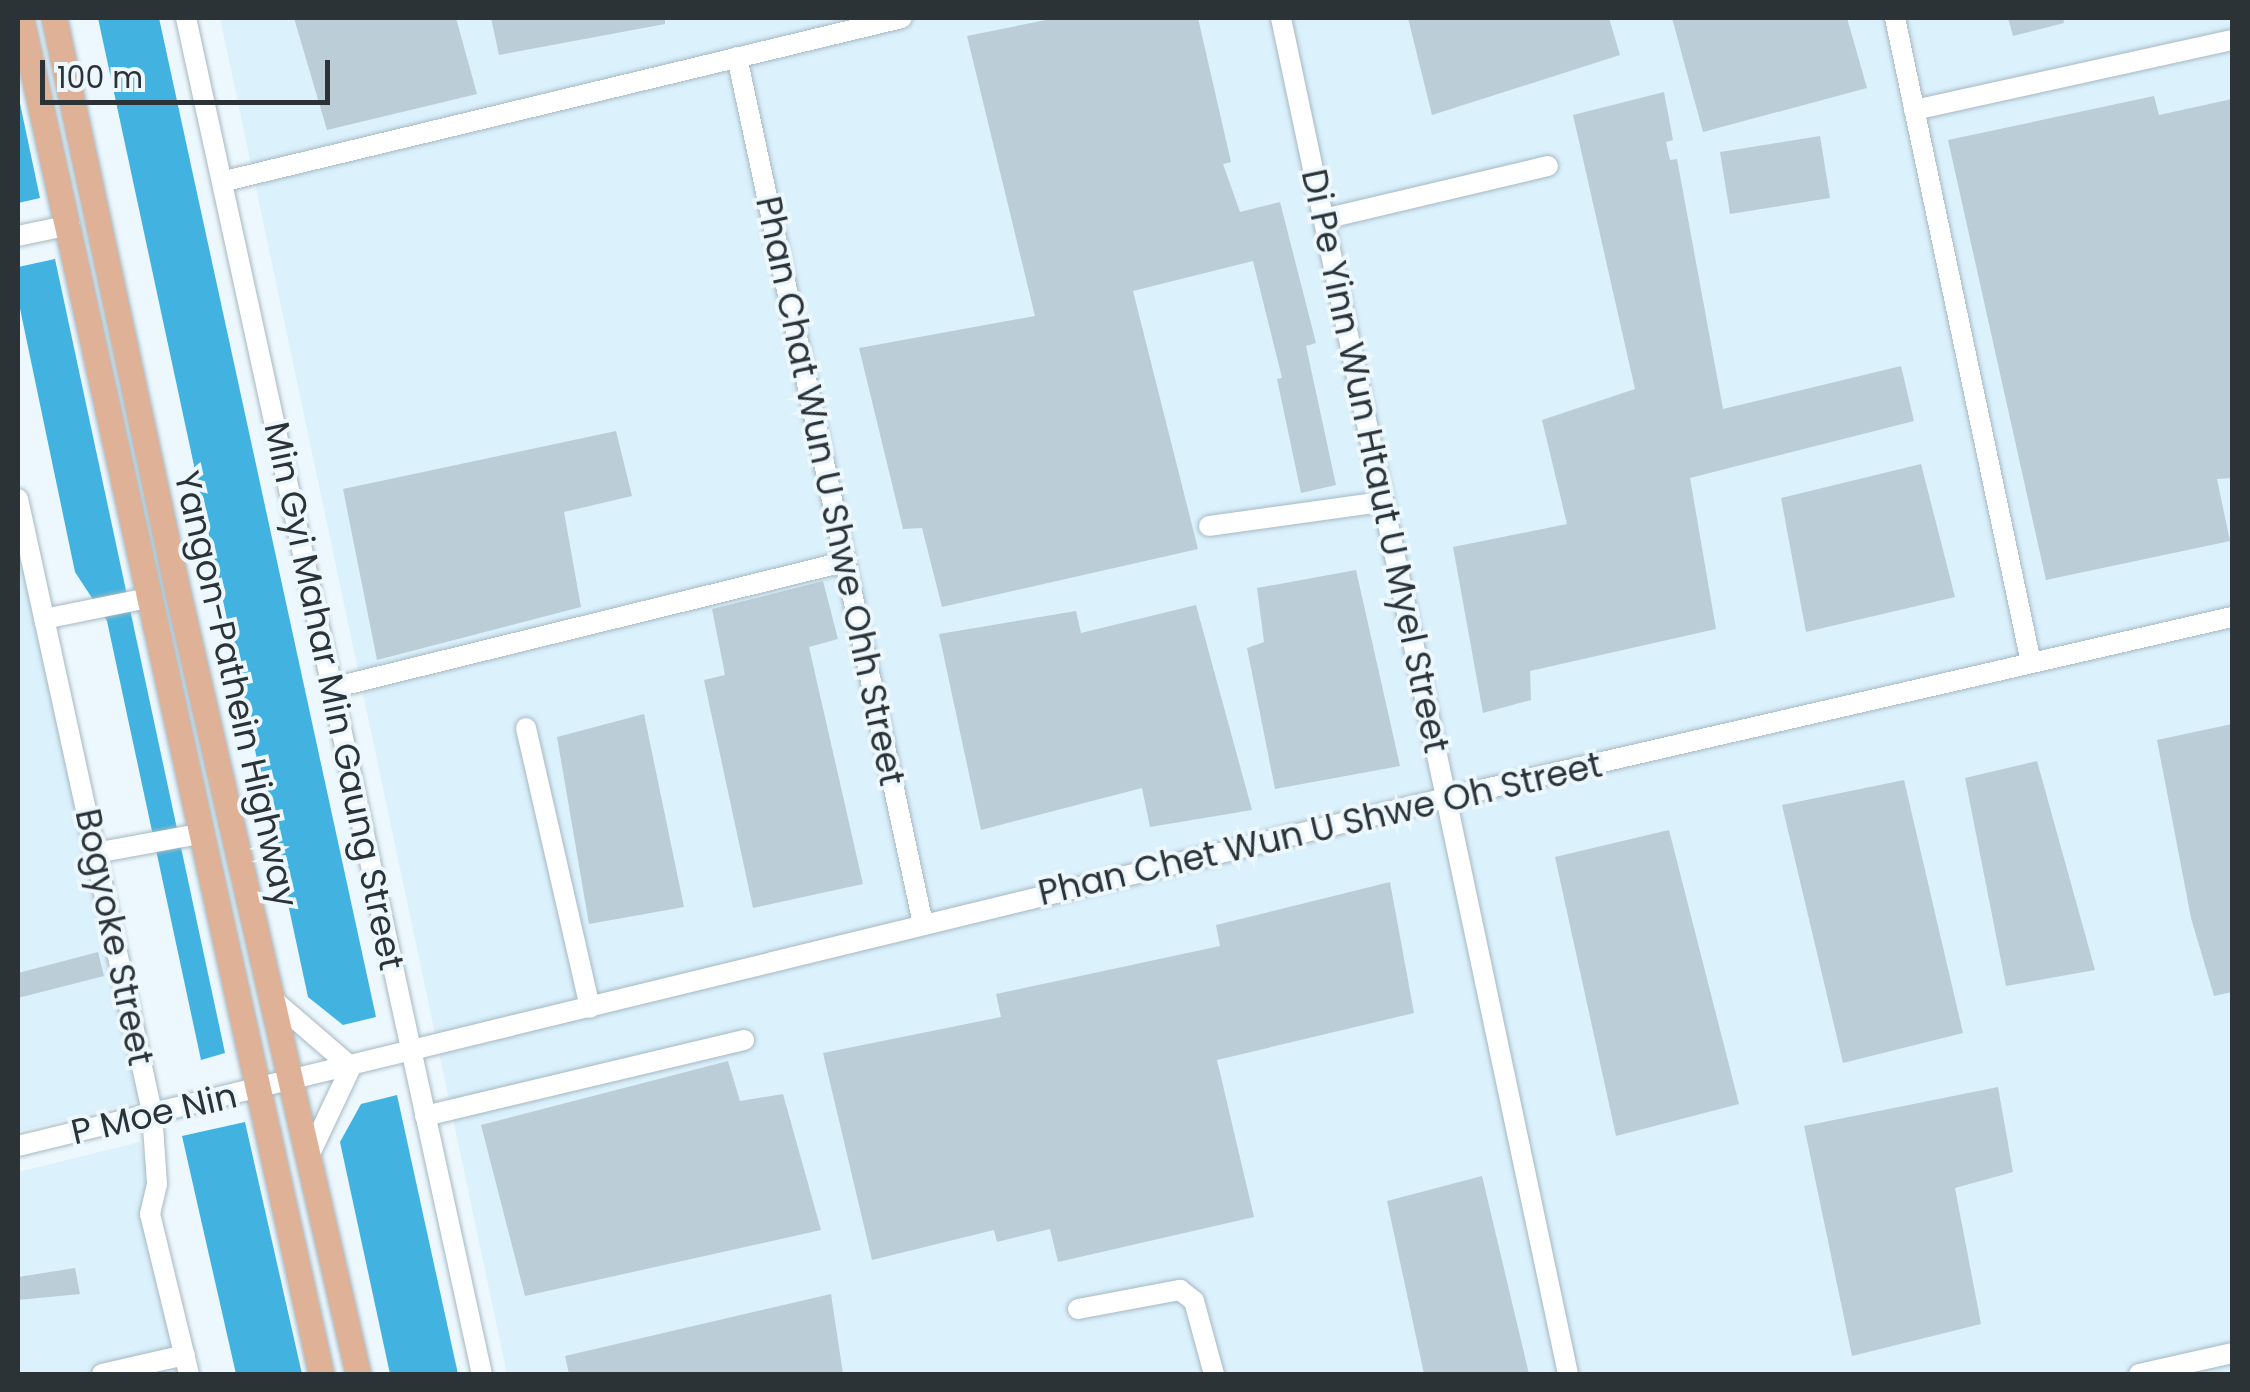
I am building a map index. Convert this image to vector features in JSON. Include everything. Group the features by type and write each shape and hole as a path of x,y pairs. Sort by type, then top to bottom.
{"main road":[{"name":"Yangon-Pathein Highway","path":"21,18 70,224 143,598 195,834 321,1374"},
{"name":"Yangon-Pathein Highway","path":"54,18 270,997 358,1374"}],"street":[{"name":"Min Gyi Mahar Min Gaung Street","path":"186,18 482,1374"},
{"path":"224,181 902,18"},
{"name":"Di Pe Yinn Wun Htaut U Myel Street","path":"1281,18 1568,1374"},
{"path":"1895,18 2031,663"},
{"path":"1914,110 2232,40"},
{"name":"Phan Chat Wun U Shwe Ohh Street","path":"737,57 924,924"},
{"path":"1324,219 1548,166"},
{"path":"18,236 70,224"},
{"name":"Bogyoke Street","path":"18,499 152,1112 158,1184 150,1214 187,1365"},
{"path":"1209,526 1381,502"},
{"path":"332,688 844,562"},
{"path":"44,619 143,598"},
{"name":"Phan Chet Wun U Shwe Oh Street","path":"351,1068 1446,798 2232,617"},
{"path":"526,728 590,1008"},
{"path":"95,853 195,834"},
{"path":"270,997 351,1068 307,1160"},
{"path":"425,1116 744,1040"},
{"name":"P Moe Nin","path":"18,1146 351,1068"},
{"path":"1078,1309 1180,1290 1194,1300 1214,1374"},
{"path":"2140,1374 2231,1360"},
{"path":"102,1374 187,1365"}],"shaded area":[{"path":"220,18 2232,18 2232,1374 507,1374"},
{"path":"18,545 141,1101 18,1131"},
{"path":"140,1142 194,1374 18,1374 18,1172"}],"water":[{"path":"98,18 159,18 376,1017 343,1025 308,997"},
{"path":"18,94 40,198 18,203"},
{"path":"55,259 225,1053 201,1060 107,621 75,572 18,299 18,267"},
{"path":"397,1095 458,1374 390,1374 340,1142 361,1104"},
{"path":"245,1122 302,1374 236,1374 182,1136"}],"building":[{"path":"294,18 456,18 477,94 327,130"},
{"path":"491,18 665,18 665,24 499,55"},
{"path":"1056,18 1198,18 1231,162 1223,164 1240,212 1280,202 1316,343 1306,346 1336,485 1301,493 1277,379 1282,378 1253,261 1133,291 1198,549 942,607 922,528 903,529 859,348 1035,316 967,36"},
{"path":"1408,18 1609,18 1620,55 1432,115"},
{"path":"1672,18 1847,18 1867,88 1703,132"},
{"path":"2008,18 2063,18 2064,23 2013,36"},
{"path":"1664,92 1673,140 1666,142 1670,160 1677,159 1723,409 1901,366 1914,421 1690,478 1716,629 1530,671 1531,700 1483,713 1453,547 1567,524 1542,420 1635,389 1573,115"},
{"path":"2154,96 2159,115 2232,99 2232,478 2217,479 2230,541 2046,580 1948,140"},
{"path":"1820,136 1830,198 1730,214 1720,152"},
{"path":"616,431 632,496 564,512 581,607 377,660 343,489"},
{"path":"1921,464 1955,597 1806,632 1781,498"},
{"path":"1356,570 1400,766 1275,789 1247,648 1264,642 1257,588"},
{"path":"823,581 838,639 809,647 863,884 753,908 704,680 725,675 712,609"},
{"path":"1196,605 1252,810 1150,827 1142,788 981,830 939,634 1076,611 1081,633"},
{"path":"644,714 684,907 589,924 557,737"},
{"path":"2232,724 2232,992 2214,996 2191,918 2157,740"},
{"path":"2037,761 2095,970 2006,986 1965,778"},
{"path":"1904,780 1963,1033 1843,1063 1782,805"},
{"path":"1669,830 1739,1104 1616,1136 1555,857"},
{"path":"1390,882 1414,1013 1217,1060 1254,1217 1058,1262 1050,1229 997,1242 994,1230 872,1260 823,1053 1001,1017 996,994 1220,946 1216,925"},
{"path":"98,952 104,976 18,998 18,973"},
{"path":"728,1061 740,1101 783,1094 821,1230 525,1296 481,1125"},
{"path":"1998,1087 2013,1172 1955,1188 1981,1324 1852,1356 1804,1126"},
{"path":"1482,1176 1529,1374 1424,1374 1387,1201"},
{"path":"75,1268 80,1294 18,1300 18,1277"},
{"path":"831,1294 843,1374 569,1374 565,1356"}]}
